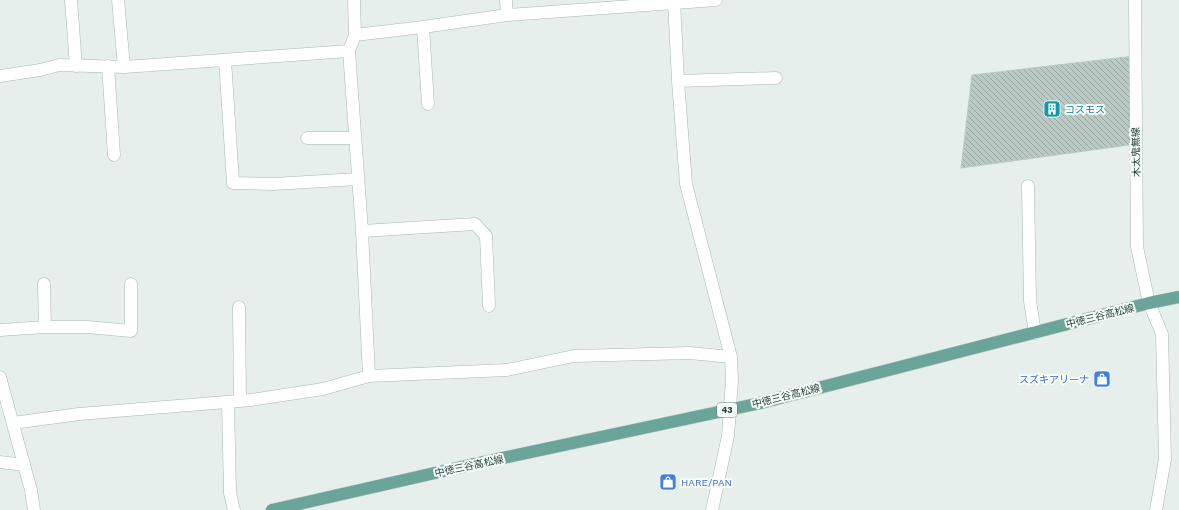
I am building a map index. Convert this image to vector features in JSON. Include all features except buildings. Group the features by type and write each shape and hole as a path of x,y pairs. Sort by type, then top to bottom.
{"main road":[{"name":"中徳三谷高松線","path":"272,510 756,404 1149,303 1179,297"}],"street":[{"path":"72,0 76,66"},
{"path":"118,0 124,67"},
{"path":"354,0 355,35 349,51 362,231 369,376"},
{"path":"506,0 507,15"},
{"path":"355,35 507,15 716,0"},
{"name":"木太鬼無線","path":"1135,0 1137,247 1149,303 1162,334 1165,459 1156,510"},
{"path":"674,2 678,81 686,184 731,357 732,380 728,436 712,510"},
{"path":"423,27 428,104"},
{"path":"0,76 40,70 59,65 124,67 349,51"},
{"path":"225,60 233,183 273,184 358,179"},
{"path":"108,66 114,155"},
{"path":"678,81 776,78"},
{"path":"308,138 355,138"},
{"path":"1028,186 1030,301 1035,333"},
{"path":"362,231 475,224 486,236 489,306"},
{"path":"44,284 45,328"},
{"path":"0,330 87,327 131,331 131,284"},
{"path":"234,510 230,493 238,307"},
{"path":"13,423 79,414 234,402 323,389 369,376 507,370 574,356 690,353 731,357"},
{"path":"0,377 31,490 34,510"},
{"path":"0,462 24,464"}],"place":[{"name":"コスモス","path":"1052,109"},
{"name":"スズキアリーナ","path":"1102,379"},
{"name":"HARE/PAN","path":"668,482"}]}
